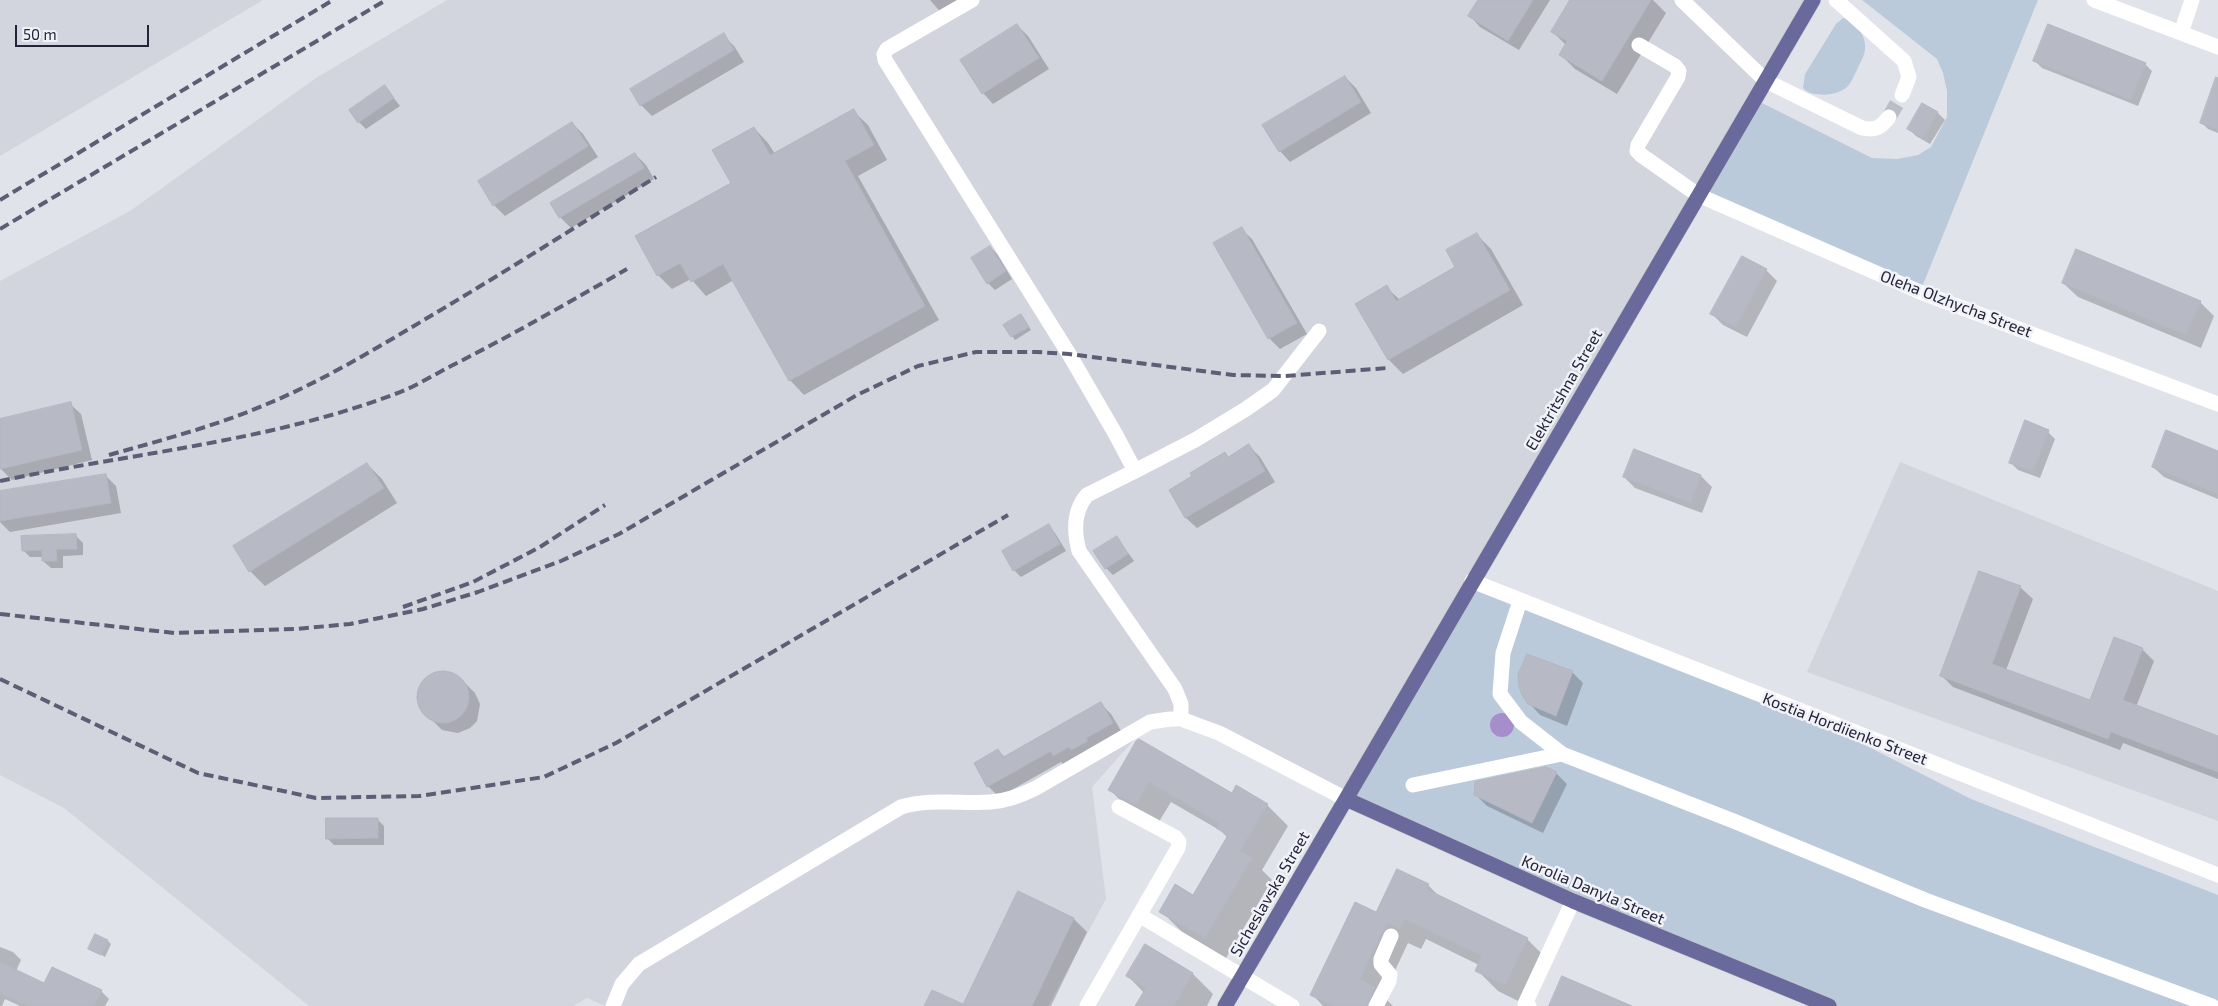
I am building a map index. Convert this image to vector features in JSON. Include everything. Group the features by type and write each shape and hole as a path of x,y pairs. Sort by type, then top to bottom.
{"main road":[{"name":"Elektritshna Street","path":"1346,799 1813,0"},
{"name":"Korolia Danyla Street","path":"1346,799 1573,901 1829,1006"},
{"name":"Sicheslavska Street","path":"1225,1006 1346,799"}],"street":[{"path":"972,0 888,49 884,54 885,60 1069,354 1134,470"},
{"path":"1682,0 1766,81 1862,128 1872,130 1880,128 1889,117"},
{"path":"1836,0 1904,61 1909,77 1902,95"},
{"path":"2094,0 2218,47"},
{"path":"2181,33 2192,0"},
{"name":"Oleha Olzhycha Street","path":"1639,45 1675,66 1679,71 1678,77 1638,145 1638,150 1641,155 1698,195 1920,292 2218,404"},
{"path":"1181,719 1181,704 1175,689 1079,551 1075,538 1078,509 1087,495 1195,440 1273,390 1319,331"},
{"name":"Kostia Hordiienko Street","path":"1472,581 2218,876"},
{"path":"1520,600 1502,653 1500,694 1521,722 1562,754 1736,822 1925,900 2212,1006"},
{"path":"613,1006 622,984 639,964 901,807 914,803 993,802 1016,797 1036,788 1150,722 1170,718 1181,719 1219,733 1346,799"},
{"path":"1413,785 1562,754"},
{"path":"1086,1006 1178,848 1179,842 1175,837 1119,807"},
{"path":"1526,1006 1573,901"},
{"path":"1138,915 1292,1006"},
{"path":"1376,1006 1389,981 1390,975 1381,964 1381,959 1391,936"}],"shaded area":[{"path":"0,0 263,0 0,156"},
{"path":"447,0 1813,0 1346,799 1219,733 1150,722 1092,787 1106,899 1048,1006 605,1006 587,998 573,1006 309,1006 64,808 0,775 0,281 130,211 316,78"},
{"path":"1862,0 2038,0 1920,292 1698,195 1754,99 1872,158 1897,159 1918,155 1931,147 1947,117 1947,91 1943,73 1937,59"},
{"path":"1843,18 1860,30 1865,45 1864,55 1851,82 1846,88 1828,95 1812,94 1803,88 1805,74 1836,24"},
{"path":"1900,462 2218,591 2218,821 1807,672"},
{"path":"1472,581 1790,707 1971,799 2218,895 2218,1006 1829,1006 1346,799"},
{"path":"1502,713 1511,716 1514,725 1511,734 1502,737 1493,734 1490,725 1493,716"}],"building":[{"path":"1478,0 1533,0 1508,41 1468,16"},
{"path":"1570,0 1651,0 1602,81 1559,55 1567,41 1551,32"},
{"path":"1017,24 1039,58 982,94 960,60"},
{"path":"2048,24 2146,63 2131,100 2033,61"},
{"path":"724,33 734,50 640,106 630,89"},
{"path":"1345,76 1361,102 1279,152 1262,125"},
{"path":"2216,77 2218,78 2218,130 2200,123"},
{"path":"385,85 394,98 358,123 349,110"},
{"path":"1922,103 1938,112 1923,138 1907,129"},
{"path":"854,109 874,145 845,161 925,306 789,381 723,264 691,282 680,263 657,276 635,236 731,183 712,150 754,127 770,155"},
{"path":"572,122 588,146 493,206 478,181"},
{"path":"635,153 644,168 559,218 550,203"},
{"path":"1242,227 1297,323 1268,339 1213,243"},
{"path":"1477,233 1510,290 1388,360 1355,304 1387,285 1396,301 1455,267 1446,250"},
{"path":"990,246 1006,271 987,284 971,258"},
{"path":"2076,249 2201,301 2186,335 2062,283"},
{"path":"1742,256 1767,269 1736,327 1710,314"},
{"path":"1021,314 1029,327 1011,337 1003,325"},
{"path":"71,402 82,450 0,469 0,419"},
{"path":"2025,420 2049,430 2033,471 2009,463"},
{"path":"2166,430 2218,451 2218,494 2152,467"},
{"path":"1249,444 1265,471 1185,518 1169,490 1192,476 1190,473 1225,452 1228,457"},
{"path":"1634,449 1701,475 1691,503 1623,477"},
{"path":"367,463 384,488 249,572 233,546"},
{"path":"106,474 111,503 0,521 0,491"},
{"path":"1049,524 1060,544 1013,571 1002,551"},
{"path":"76,534 77,549 56,549 57,561 42,561 42,550 22,551 21,536"},
{"path":"1117,536 1128,554 1105,569 1093,551"},
{"path":"1979,571 2021,586 1992,664 2090,700 2114,637 2143,648 2123,700 2218,736 2218,772 2111,732 2108,739 1940,676"},
{"path":"1527,654 1573,671 1556,716 1528,704 1522,695 1518,675"},
{"path":"438,671 448,671 462,678 469,692 469,702 462,716 448,723 438,723 428,719 421,712 417,702 417,692 421,682 428,675"},
{"path":"1101,702 1113,723 1086,738 1088,741 1071,750 1069,747 1053,756 1051,751 987,787 974,763 998,749 1003,757"},
{"path":"1139,739 1232,793 1236,785 1268,804 1240,851 1252,858 1205,938 1159,912 1175,884 1193,895 1228,835 1216,828 1219,823 1149,782 1136,805 1108,790 1136,741"},
{"path":"1546,767 1557,772 1532,823 1474,795 1475,782"},
{"path":"326,818 378,818 378,838 326,839"},
{"path":"1397,869 1429,884 1426,889 1528,938 1505,985 1475,971 1482,956 1405,919 1400,929 1387,923 1360,979 1375,987 1367,1006 1333,1006 1310,995 1355,902 1376,912"},
{"path":"1018,891 1074,918 1032,1006 924,1006 932,990 963,1004"},
{"path":"95,934 108,940 101,955 88,949"},
{"path":"1145,944 1193,973 1174,1006 1135,1006 1146,988 1126,976"},
{"path":"0,962 44,983 52,967 102,990 94,1006 27,1006 0,993"},
{"path":"1562,976 1632,1006 1549,1006"}],"tunnel":[{"path":"1889,117 1902,95"}],"railway":[{"path":"0,200 333,0"},
{"path":"0,229 386,0"},
{"path":"109,455 189,432 289,395 352,362 434,314 656,177"},
{"path":"0,481 249,435 298,424 395,394 418,384 521,329 627,269"},
{"path":"0,614 175,633 295,629 350,624 423,609 478,592 561,561 619,534 857,395 918,366 976,352 1069,354 1233,375 1285,376 1387,368"},
{"path":"403,607 473,582 540,547 605,505"},
{"path":"0,679 198,773 316,798 419,796 544,777 616,743 1008,515"}]}
